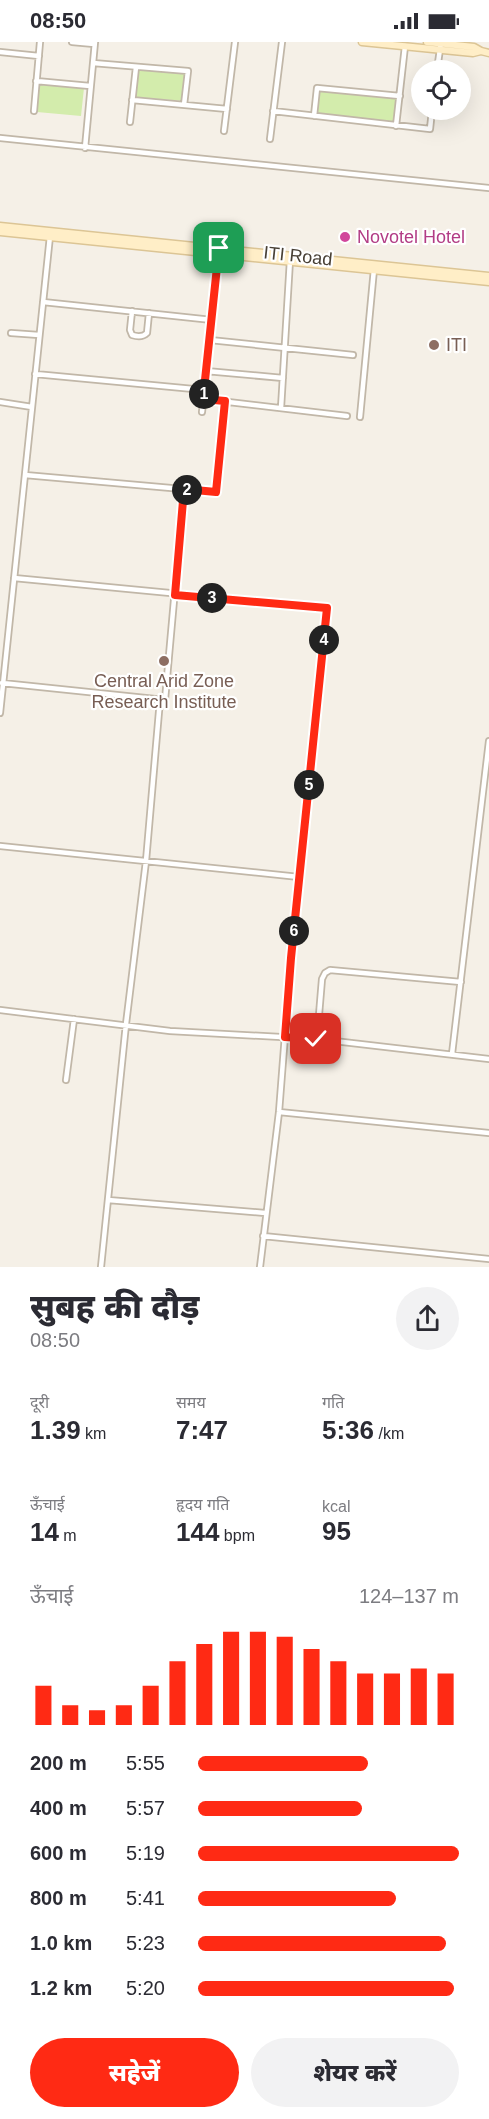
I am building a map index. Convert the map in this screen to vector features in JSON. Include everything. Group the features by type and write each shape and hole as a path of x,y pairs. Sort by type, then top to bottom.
{"street":[{"path":"34,111 40,42"},
{"path":"72,42 94,43 85,148"},
{"path":"224,131 235,42"},
{"path":"270,139 282,42"},
{"path":"362,42 405,46 474,47 489,53"},
{"path":"427,42 440,45"},
{"path":"438,60 440,45"},
{"path":"396,126 405,46"},
{"path":"0,52 39,56"},
{"path":"93,63 188,71 184,105"},
{"path":"130,122 136,67"},
{"path":"36,81 90,87"},
{"path":"314,116 317,88 400,96"},
{"path":"132,100 227,109"},
{"path":"273,111 430,129 431,120"},
{"path":"0,138 489,188"},
{"name":"ITI Road","path":"0,226 50,234 489,276"},
{"name":"ITI Road","path":"0,232 50,234"},
{"path":"0,713 50,234"},
{"path":"202,412 219,251"},
{"name":"ITI Road","path":"219,251 489,282"},
{"path":"281,408 290,260"},
{"path":"360,417 374,270"},
{"path":"43,302 212,320"},
{"path":"132,311 130,330 135,336 147,333 149,313"},
{"path":"11,333 39,335"},
{"path":"210,340 353,355"},
{"path":"206,371 283,378"},
{"path":"35,374 204,390"},
{"path":"203,399 347,416"},
{"path":"25,475 216,492 225,401"},
{"path":"0,402 32,407"},
{"path":"2,683 165,700 184,489"},
{"path":"14,578 327,608 299,877 279,1112 260,1267"},
{"path":"101,1267 126,1024 147,861 159,700"},
{"path":"452,1054 489,741"},
{"path":"0,846 299,877"},
{"path":"316,1039 322,979 330,970 461,982"},
{"path":"0,1010 170,1031 316,1039 489,1059"},
{"path":"66,1080 74,1019"},
{"path":"279,1112 489,1133"},
{"path":"108,1200 265,1214"},
{"path":"263,1236 489,1259"}],"green space":[{"path":"137,70 185,74 183,101 135,97"},
{"path":"39,85 84,88 81,116 37,112"},
{"path":"318,90 397,98 395,122 316,114"}],"place":[{"name":"Novotel Hotel","path":"345,237"},
{"name":"ITI","path":"434,345"},
{"name":"Central Arid Zone Research Institute","path":"164,661"}],"route":[{"path":"219,248 203,399 225,401 216,492 184,489 175,595 327,608 285,1037 316,1039"}]}
